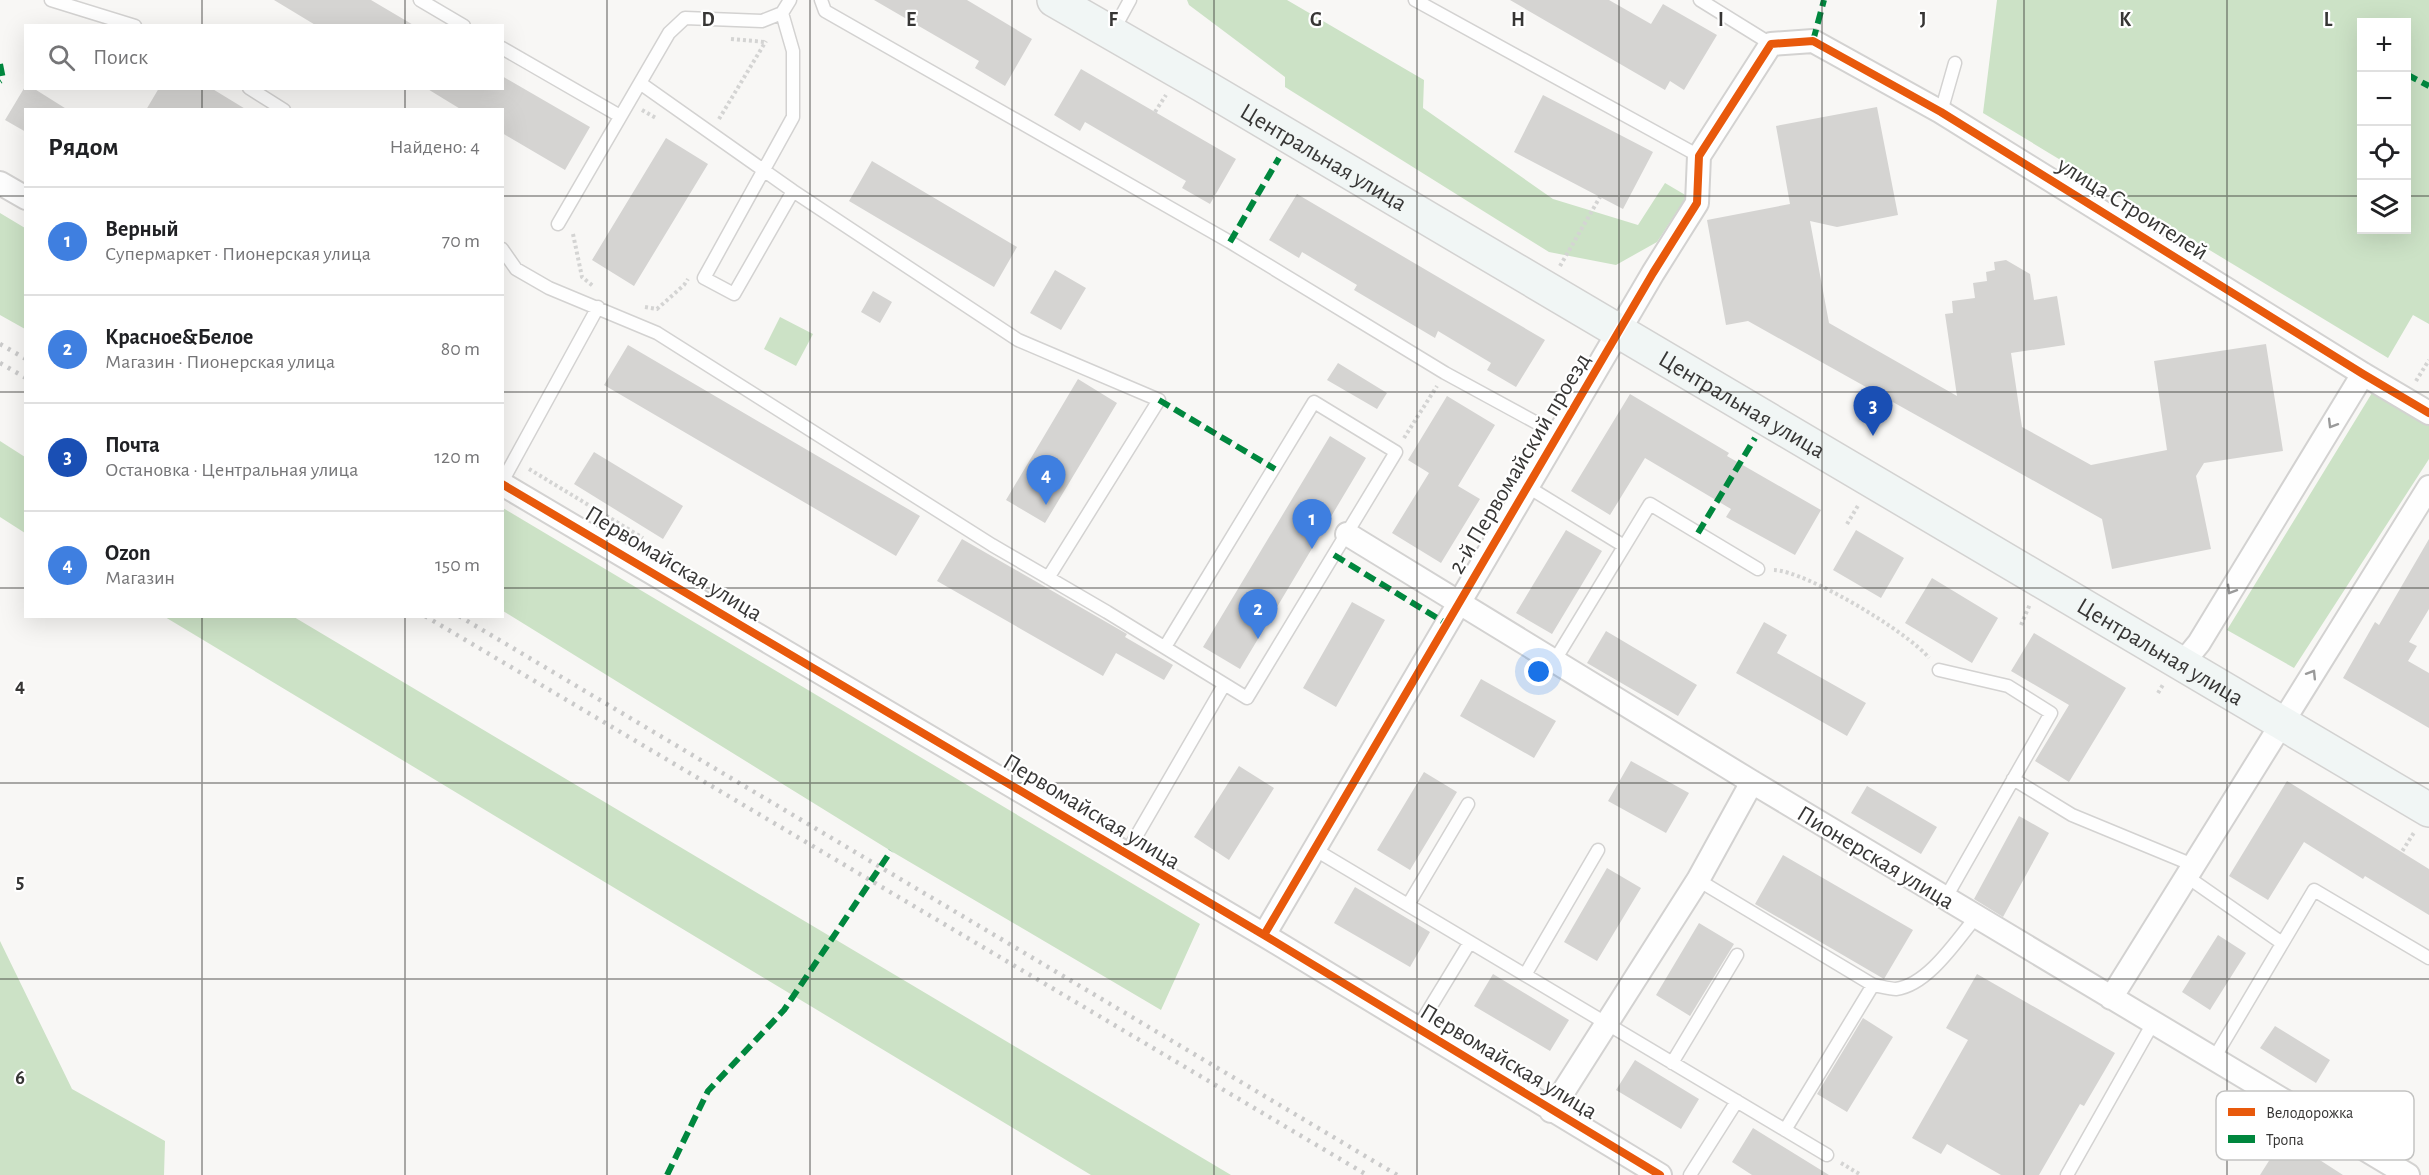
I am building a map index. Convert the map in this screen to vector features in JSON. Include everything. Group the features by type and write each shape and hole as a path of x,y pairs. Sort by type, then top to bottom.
{"main road":[{"name":"Центральная улица","path":"1054,0 1202,85 2282,724 2423,820"}],"street":[{"name":"улица Строителей","path":"1771,44 1813,41 1941,112 2363,374 2429,412"},
{"path":"1699,156 1771,44"},
{"name":"2-й Первомайский проезд","path":"1264,935 1697,203 1699,156"},
{"path":"0,183 24,197"},
{"path":"2181,664 2199,643 2363,374"},
{"name":"Первомайская улица","path":"504,484 1264,935 1660,1175"},
{"path":"2111,998 2428,492"},
{"name":"Пионерская улица","path":"1347,534 1752,783 2266,1091"},
{"path":"1551,1111 1698,880 1752,783"},
{"name":"Пионерская улица","path":"2381,1160 2404,1174"}],"lane":[{"path":"51,0 129,24"},
{"path":"420,0 461,24"},
{"path":"564,224 620,116 644,86 669,33 685,18 762,21 782,13 790,0"},
{"path":"821,0 825,11 1230,242 1445,373 1559,435"},
{"path":"1111,34 1130,0"},
{"path":"1415,0 1699,156"},
{"path":"1700,0 1771,44"},
{"path":"782,13 793,51 793,117 704,278 734,294 793,191"},
{"path":"504,49 620,116"},
{"path":"1941,112 1955,63"},
{"path":"644,86 793,191 1018,339 1159,400 1048,578"},
{"path":"252,90 281,108"},
{"path":"504,252 516,269 549,288 598,307 615,309 657,333 982,539 1247,698 1396,452 1314,402 1165,647"},
{"path":"504,479 598,307"},
{"path":"1528,487 1624,546"},
{"path":"1555,660 1650,504 1758,569"},
{"path":"1938,670 2008,686 2051,712 1945,898"},
{"path":"1126,854 1224,685"},
{"path":"2013,779 2072,815 2190,871 2282,943"},
{"path":"1408,905 1468,804"},
{"path":"1314,849 1827,1155"},
{"path":"1525,975 1598,850"},
{"path":"1698,880 1873,985 1896,989 1915,982 1929,972 1976,917"},
{"path":"2213,1059 2314,890 2429,958"},
{"path":"1417,1029 1470,942"},
{"path":"1672,1063 1737,955"},
{"path":"1785,1130 1873,985"},
{"path":"2067,1175 2153,1023"},
{"path":"1690,1175 1737,1101"}],"path":[{"path":"711,132 782,13"},
{"path":"720,39 765,42"},
{"path":"644,86 638,107 666,124"},
{"path":"1155,112 1167,92"},
{"path":"1564,260 1600,197"},
{"path":"564,224 582,277 615,309 657,309 684,285 690,275"},
{"path":"1396,452 1445,373"},
{"path":"1847,524 1859,503"},
{"path":"1758,569 1786,570 1810,580 1902,633 1922,650 1938,670"},
{"path":"2021,625 2030,604"},
{"path":"2396,861 2423,820"},
{"path":"1827,1155 1861,1175"}],"green space":[{"path":"1187,0 1287,0 1424,80 1423,108 1553,199 1638,225 1665,183 1687,196 1657,242 1616,265 1549,252 1285,87 1285,77 1189,5"},
{"path":"1997,0 2429,0 2429,324 2413,315 2388,358 1983,113"},
{"path":"0,213 24,227 24,328 0,315"},
{"path":"780,317 813,334 796,366 764,349"},
{"path":"2372,393 2429,426 2429,459 2294,668 2227,630"},
{"path":"0,441 24,456 24,532 0,517"},
{"path":"504,509 1200,924 1161,1010 891,851 504,612"},
{"path":"167,618 296,618 1231,1175 1091,1175"},
{"path":"0,941 72,1089 165,1141 164,1175 0,1175"}],"building":[{"path":"274,0 371,0 412,24 314,24"},
{"path":"874,0 967,0 1032,39 1005,86 975,68 979,61"},
{"path":"1510,0 1609,0 1651,24 1663,4 1717,35 1684,90 1670,81 1665,90"},
{"path":"1081,69 1236,159 1210,204 1182,188 1186,181 1085,122 1080,131 1054,115"},
{"path":"504,77 590,127 565,170 504,134 504,108 459,108 429,90 504,90"},
{"path":"24,88 36,90 65,108 24,108 24,131 5,120"},
{"path":"158,90 214,90 244,108 147,108"},
{"path":"1543,95 1653,152 1623,209 1514,152"},
{"path":"1877,107 1898,215 1837,227 1810,221 1829,323 1957,396 1945,314 1953,313 1952,301 1975,298 1973,283 1987,281 1986,272 1995,270 1994,262 2006,260 2030,274 2034,300 2057,296 2065,345 2011,353 2022,427 2091,465 2167,450 2154,361 2266,344 2283,451 2204,463 2196,476 2211,549 2112,569 2102,519 1748,321 1726,325 1707,220 1790,204 1776,126"},
{"path":"666,138 708,164 634,286 592,260"},
{"path":"872,161 1017,247 994,287 849,201"},
{"path":"1297,194 1545,340 1516,387 1487,370 1491,363 1438,331 1435,338 1354,290 1357,285 1302,252 1299,258 1269,240"},
{"path":"1055,270 1086,288 1061,330 1030,313"},
{"path":"873,291 892,302 880,323 861,312"},
{"path":"628,345 920,516 896,556 604,385"},
{"path":"1338,363 1387,393 1377,409 1327,380"},
{"path":"1078,379 1117,403 1045,523 1006,500"},
{"path":"1630,394 1729,453 1727,456 1821,510 1795,555 1726,517 1731,509 1645,458 1610,515 1571,491"},
{"path":"1447,396 1495,425 1458,486 1480,499 1441,563 1392,533 1429,473 1408,460"},
{"path":"1330,436 1366,458 1240,669 1203,647"},
{"path":"594,452 683,506 663,539 574,484"},
{"path":"1566,530 1602,551 1552,634 1516,613"},
{"path":"1856,530 1904,558 1881,598 1833,570"},
{"path":"962,539 1127,634 1125,637 1173,665 1164,680 1116,653 1103,676 937,581"},
{"path":"2429,539 2429,609 2409,642 2417,646 2408,661 2429,673 2429,728 2343,678 2375,622 2379,625"},
{"path":"1932,578 1998,618 1972,663 1905,623"},
{"path":"1352,602 1385,620 1336,707 1303,688"},
{"path":"1764,622 1787,635 1777,653 1866,703 1847,736 1736,673"},
{"path":"1606,631 1697,685 1678,716 1587,663"},
{"path":"2034,633 2126,688 2069,782 2035,761 2069,705 2011,671"},
{"path":"1481,679 1556,721 1534,758 1460,716"},
{"path":"1631,761 1689,793 1666,833 1608,801"},
{"path":"1239,766 1274,788 1229,860 1194,837"},
{"path":"1424,772 1457,792 1410,870 1377,850"},
{"path":"2287,781 2429,869 2429,915 2365,876 2363,879 2304,842 2268,900 2229,876"},
{"path":"1867,786 1937,827 1921,854 1851,813"},
{"path":"2019,816 2049,833 2003,917 1974,899"},
{"path":"1783,855 1913,930 1884,979 1755,904"},
{"path":"1607,868 1641,888 1597,961 1564,942"},
{"path":"1355,887 1430,932 1410,967 1334,923"},
{"path":"1699,923 1734,944 1690,1016 1656,995"},
{"path":"2218,935 2246,953 2210,1010 2182,992"},
{"path":"1493,974 1569,1020 1550,1051 1474,1006"},
{"path":"1977,974 2115,1053 2084,1106 2080,1104 2039,1175 2001,1175 1947,1144 1941,1154 1912,1138 1968,1040 1946,1028"},
{"path":"1863,1018 1893,1037 1847,1112 1817,1094"},
{"path":"2275,1026 2330,1060 2316,1083 2260,1048"},
{"path":"1635,1060 1699,1099 1681,1129 1616,1090"},
{"path":"1753,1128 1829,1175 1752,1175 1732,1162"},
{"path":"2269,1160 2320,1160 2343,1175 2260,1175"}],"railway":[{"path":"0,344 24,358"},
{"path":"0,363 24,377"},
{"path":"428,618 1367,1175"},
{"path":"462,618 1397,1175"}],"marked path":[{"path":"1813,41 1824,0"},
{"path":"0,64 3,79 0,81"},
{"path":"2411,77 2429,86"},
{"path":"1230,242 1279,158"},
{"path":"1159,400 1275,469"},
{"path":"1698,533 1755,438"},
{"path":"1334,555 1447,624"},
{"path":"667,1175 708,1091 784,1010 891,851"}],"cycle path":[{"path":"1264,935 1653,273 1697,203 1699,156 1771,44 1813,41 1941,112 2429,413"},
{"path":"504,485 1264,935 1660,1175"}],"place":[{"name":"Почта","path":"1873,436"},
{"name":"Ozon","path":"1046,505"},
{"name":"Верный","path":"1312,549"},
{"name":"Красное&Белое","path":"1258,639"}]}
